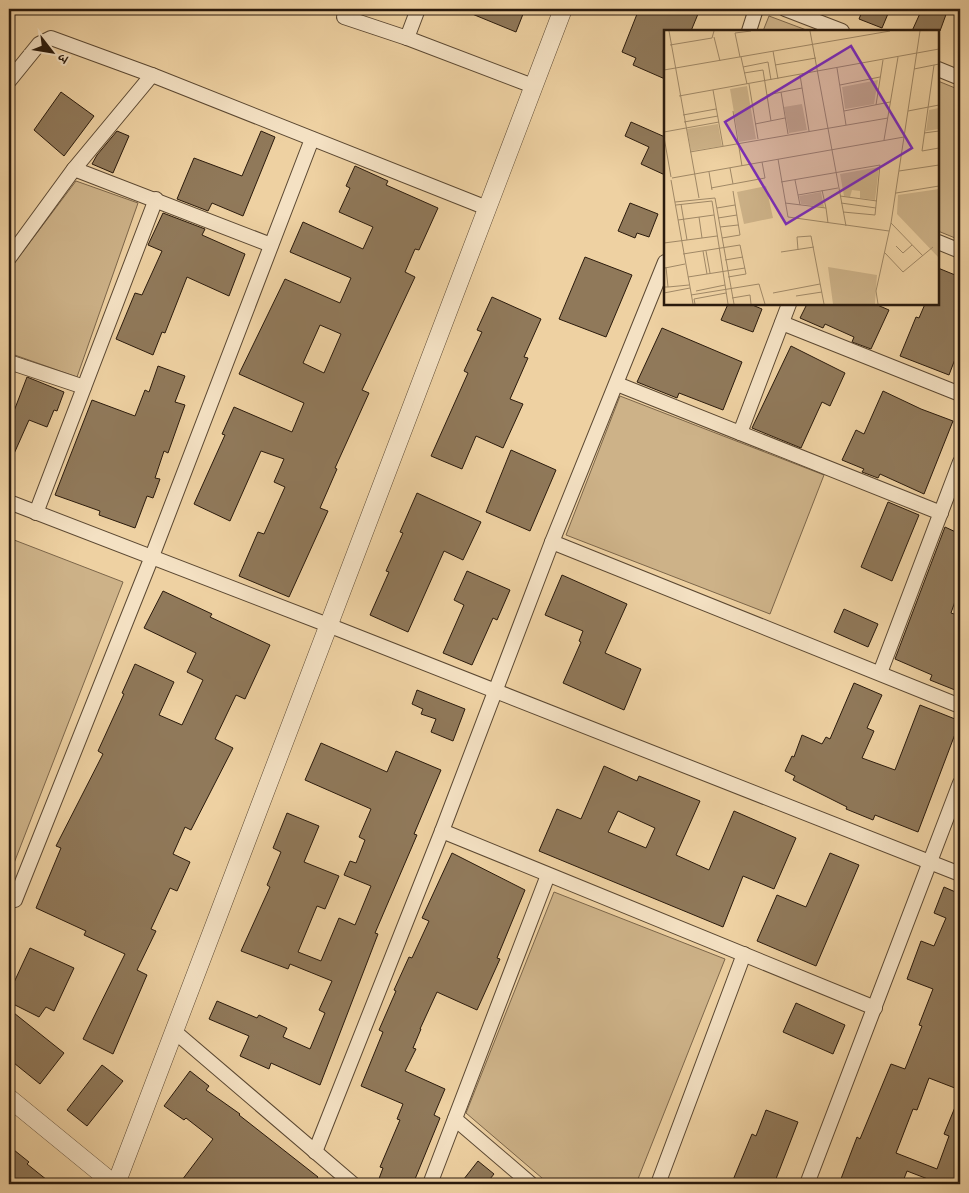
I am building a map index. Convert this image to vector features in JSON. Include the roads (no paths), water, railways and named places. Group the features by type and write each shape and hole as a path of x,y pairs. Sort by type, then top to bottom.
{"street":[{"path":"407,38 418,9"},
{"path":"9,1098 115,1184 562,9"},
{"path":"749,30 756,9"},
{"path":"784,9 839,30"},
{"path":"344,17 407,38 533,86"},
{"path":"9,81 39,44 51,38 152,75 487,208"},
{"path":"939,69 960,78"},
{"path":"9,258 74,169 152,75"},
{"path":"9,895 16,900 151,559 312,139"},
{"path":"74,169 156,199 271,245"},
{"path":"36,513 156,199"},
{"path":"939,242 960,251"},
{"path":"315,1152 442,831 552,542 664,265"},
{"path":"740,433 789,305"},
{"path":"782,323 960,394"},
{"path":"9,362 84,387"},
{"path":"617,384 941,514"},
{"path":"880,674 960,462"},
{"path":"9,502 151,559 328,625 960,874"},
{"path":"552,542 960,706"},
{"path":"807,1184 931,864 960,783"},
{"path":"442,831 875,1008"},
{"path":"430,1184 548,875"},
{"path":"658,1184 744,954"},
{"path":"174,1031 353,1184"},
{"path":"455,1119 531,1184"}]}
